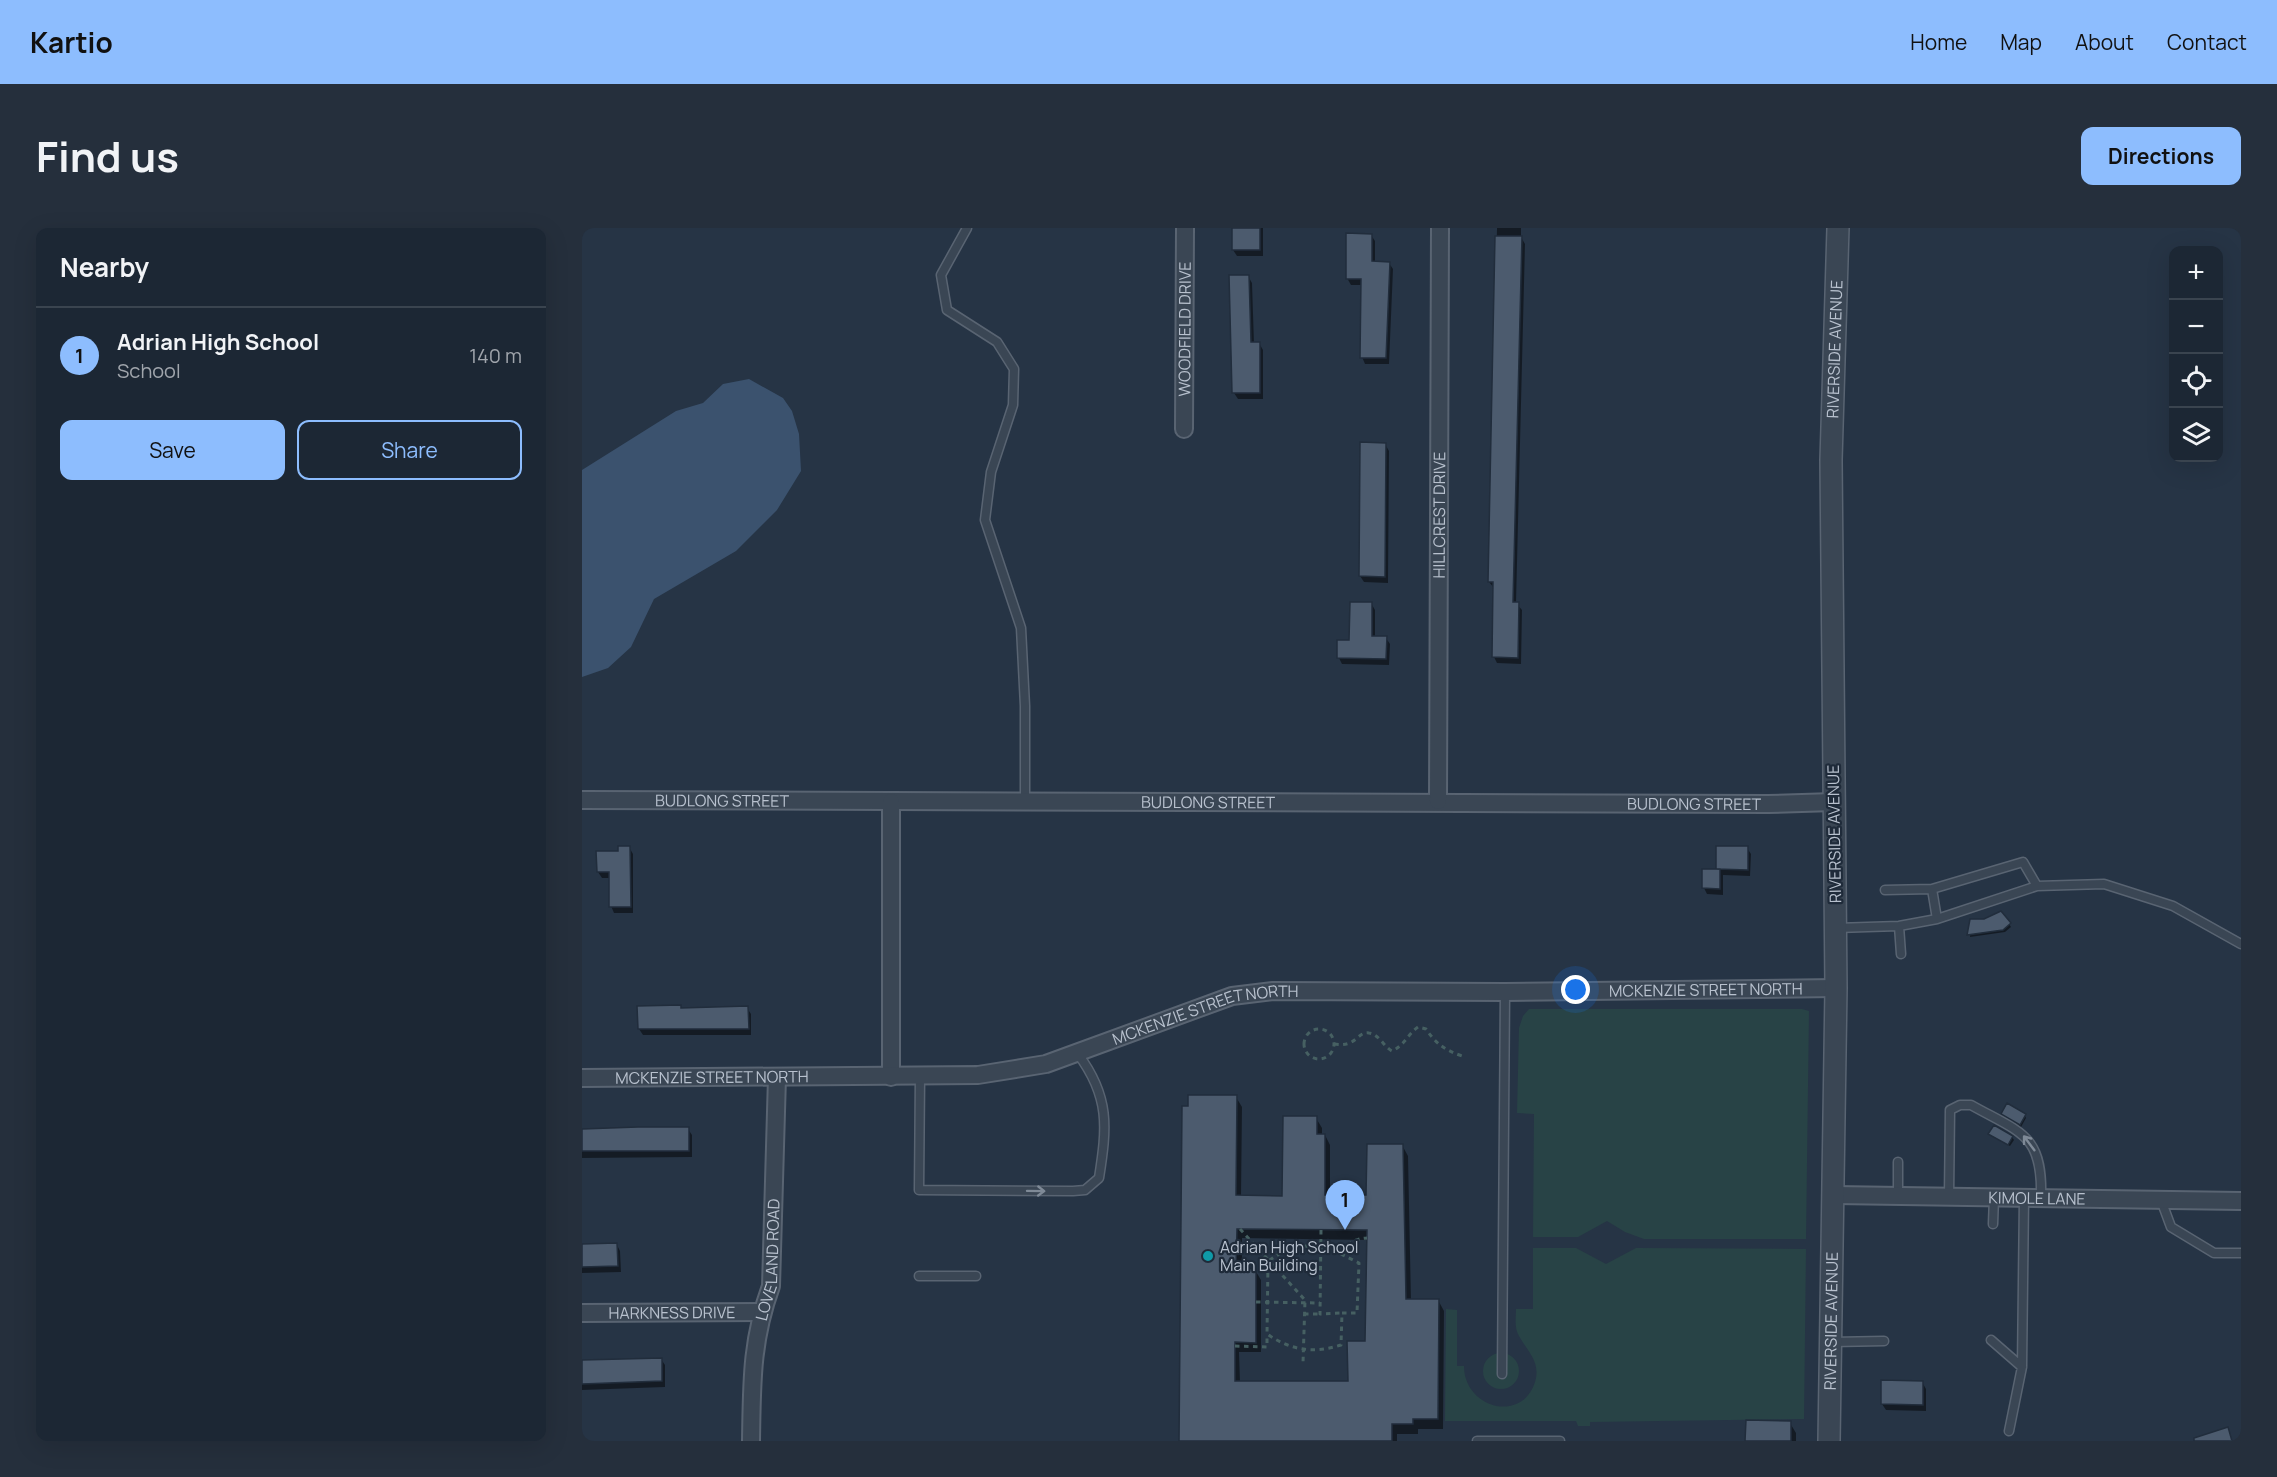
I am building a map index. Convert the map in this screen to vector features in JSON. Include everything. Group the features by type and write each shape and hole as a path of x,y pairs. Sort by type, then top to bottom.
{"street":[{"name":"WOODFIELD DRIVE","path":"1184,429 1185,228"},
{"name":"HILLCREST DRIVE","path":"1438,801 1440,228"},
{"name":"RIVERSIDE AVENUE","path":"1829,1441 1835,1195 1836,988 1831,460 1838,228"},
{"name":"BUDLONG STREET","path":"582,800 1438,801 1768,804 1834,802"},
{"path":"891,802 891,1077"},
{"name":"MCKENZIE STREET NORTH","path":"582,1078 978,1076 1078,1054 1149,1025 1243,995 1273,991 1505,992 1836,988"},
{"name":"LOVELAND ROAD","path":"752,1441 752,1360 762,1311 771,1286 777,1077"},
{"name":"KIMOLE LANE","path":"1835,1195 2241,1201"},
{"name":"HARKNESS DRIVE","path":"582,1312 762,1311"}],"lane":[{"path":"967,228 941,275 947,310 997,342 1014,369 1013,405 991,472 985,520 1021,628 1025,706 1025,802"},
{"path":"1885,890 1932,889 2023,862 2037,886"},
{"path":"1836,928 1899,926 1937,919 2037,886 2104,884 2173,906 2241,944"},
{"path":"1932,889 1937,919"},
{"path":"1899,926 1901,954"},
{"path":"1502,1374 1505,992"},
{"path":"920,1076 919,1190 1084,1190 1099,1178 1103,1156 1104,1104 1098,1085 1078,1054"},
{"path":"1949,1196 1950,1110 1960,1105 1971,1105 2028,1138 2040,1160 2042,1198"},
{"path":"1898,1162 1898,1196"},
{"path":"1994,1197 1994,1224"},
{"path":"2009,1431 2022,1367 2024,1197"},
{"path":"2161,1200 2171,1227 2214,1253 2241,1253"},
{"path":"919,1276 976,1276"},
{"path":"1991,1340 2022,1367"},
{"path":"1832,1342 1884,1341"},
{"path":"1477,1441 1560,1441"}],"path":[{"path":"1319,1028 1328,1031 1334,1044 1330,1054 1321,1059 1307,1053 1304,1043 1310,1031 1319,1028"},
{"path":"1334,1044 1352,1044 1361,1034 1368,1032 1392,1051 1399,1048 1412,1031 1418,1028 1426,1029 1434,1041 1446,1051 1462,1056"},
{"path":"1240,1229 1305,1303 1303,1363"},
{"path":"1320,1314 1321,1230"},
{"path":"1343,1254 1348,1244 1357,1238 1367,1238"},
{"path":"1268,1261 1294,1249 1320,1247 1343,1254 1359,1263 1357,1313 1304,1314"},
{"path":"1235,1346 1267,1347 1268,1261"},
{"path":"1256,1302 1320,1303"},
{"path":"1267,1334 1284,1344 1303,1350 1315,1351 1341,1345 1342,1313"}],"green space":[{"path":"1529,1009 1802,1009 1809,1011 1806,1239 1644,1239 1625,1232 1607,1221 1578,1237 1533,1237 1534,1114 1517,1113 1519,1028 1523,1016"},
{"path":"1533,1248 1576,1248 1606,1264 1636,1248 1806,1249 1804,1419 1590,1422 1590,1426 1578,1426 1576,1421 1445,1421 1446,1309 1457,1310 1457,1366 1464,1366 1473,1392 1483,1401 1507,1406 1518,1403 1528,1395 1535,1382 1535,1363 1517,1333 1516,1323 1516,1309 1533,1309"},
{"path":"1501,1353 1514,1358 1519,1371 1514,1384 1501,1389 1488,1384 1483,1371 1488,1358"}],"water":[{"path":"749,379 783,398 792,411 799,434 801,471 777,510 736,551 654,599 631,647 608,668 582,677 582,470 676,411 703,403 723,384"}],"building":[{"path":"1232,228 1260,228 1260,250 1232,250"},
{"path":"1346,233 1372,234 1372,261 1390,262 1386,358 1360,358 1361,279 1346,279"},
{"path":"1495,236 1522,236 1513,602 1519,602 1518,658 1492,657 1493,582 1488,582"},
{"path":"1229,275 1249,275 1251,342 1260,342 1260,393 1232,393"},
{"path":"1360,442 1386,443 1385,577 1359,576"},
{"path":"1350,602 1372,602 1372,636 1387,636 1386,659 1337,658 1337,640 1349,640"},
{"path":"618,846 630,846 631,907 609,907 609,872 597,872 596,851 618,851"},
{"path":"1716,846 1748,846 1748,870 1716,869"},
{"path":"1702,869 1720,869 1720,889 1702,888"},
{"path":"2001,911 2011,923 2003,930 1967,935 1970,919 1984,919"},
{"path":"681,1005 681,1008 748,1006 749,1029 638,1029 637,1006"},
{"name":"Adrian High School Main Building","path":"1188,1095 1237,1095 1236,1195 1282,1196 1283,1116 1317,1116 1317,1134 1325,1134 1325,1195 1366,1195 1367,1144 1403,1144 1406,1299 1439,1299 1438,1419 1413,1419 1413,1424 1392,1424 1392,1441 1179,1441 1182,1106 1188,1106","holes":["1237,1229 1367,1230 1365,1341 1347,1341 1348,1381 1235,1381 1235,1342 1256,1343 1256,1269 1236,1268"]},
{"path":"2007,1103 2026,1114 2020,1125 2001,1114"},
{"path":"1994,1125 2013,1136 2008,1145 1988,1134"},
{"path":"689,1127 689,1151 582,1151 582,1129"},
{"path":"617,1243 618,1266 582,1267 582,1244"},
{"path":"662,1358 662,1381 582,1384 582,1360"},
{"path":"1881,1380 1923,1381 1923,1405 1881,1404"},
{"path":"1746,1420 1791,1421 1791,1441 1745,1441"},
{"path":"2228,1427 2232,1441 2194,1441 2194,1438"}],"place":[{"name":"Adrian High School","path":"1345,1230"},
{"name":"Adrian High School Main Building","path":"1208,1256"}]}
